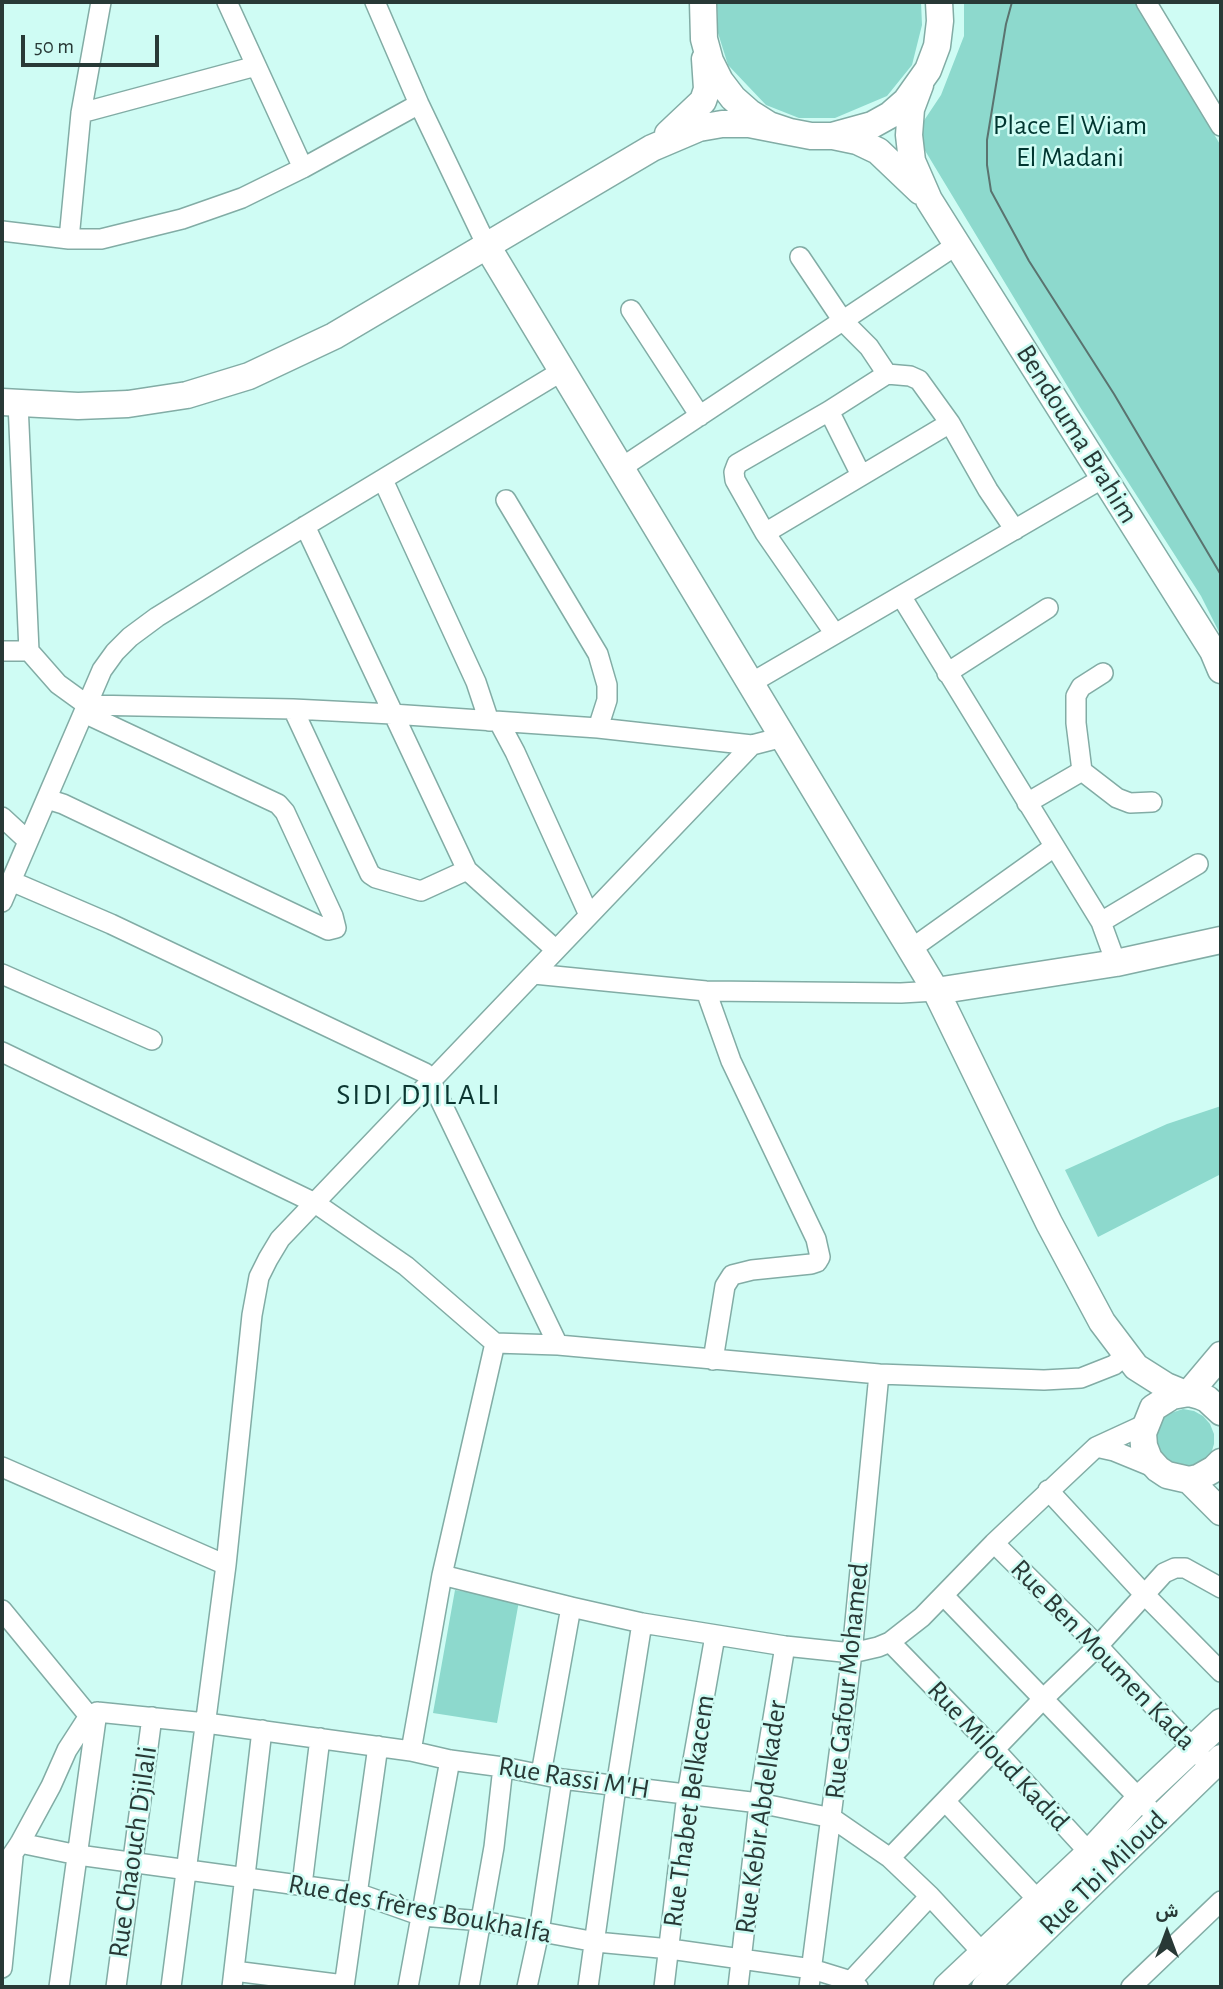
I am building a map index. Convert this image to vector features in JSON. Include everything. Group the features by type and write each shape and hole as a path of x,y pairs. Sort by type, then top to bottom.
{"main road":[{"path":"652,148 703,101 707,89 703,2"},
{"path":"929,200 912,161 909,135 911,109 937,46 941,8"},
{"path":"704,39 710,61 733,98 769,125 790,132"},
{"path":"832,136 862,129 890,115 920,85"},
{"path":"10,402 78,406 128,404 187,395 249,376 334,336 652,148 699,128 722,124 748,124 810,136 832,136 857,141 878,151 929,200"},
{"name":"Bendouma Brahim","path":"929,200 1213,651 1221,670"},
{"path":"487,246 936,991 1049,1223 1102,1322 1131,1361 1158,1382 1207,1399 1221,1412"},
{"path":"936,991 1116,963 1221,940"},
{"path":"1149,1416 1162,1401 1186,1393 1221,1355"},
{"path":"1131,1361 1149,1416 1144,1446 1149,1459 1167,1475 1189,1480 1206,1474 1221,1462"},
{"path":"1221,1462 1221,1469"},
{"path":"1189,1480 1221,1513"},
{"path":"947,1987 1038,1900 1097,1862 1140,1798 1221,1722"},
{"name":"Rue Tbi Miloud","path":"993,1980 1097,1862 1159,1819 1217,1763"}],"street":[{"path":"69,239 81,113 101,2"},
{"path":"227,2 303,168"},
{"path":"375,2 419,104 487,246"},
{"path":"1146,2 1221,125"},
{"path":"81,113 256,66"},
{"path":"2,231 69,239 100,239 182,219 242,198 303,168 419,104"},
{"path":"621,468 957,244"},
{"path":"800,257 843,320 869,347 887,373"},
{"path":"631,310 700,416"},
{"path":"2,902 102,670 130,637 157,617 562,371"},
{"path":"835,634 765,533 735,481 734,472 737,464 829,411 887,373 919,380 950,423 988,490 1015,530"},
{"path":"10,402 29,651 85,709 278,804 291,824 336,928 328,930 63,804 47,799"},
{"path":"829,411 861,475"},
{"path":"765,533 950,423"},
{"path":"751,683 1104,477"},
{"path":"383,480 475,682 494,721 515,752 589,915"},
{"path":"506,500 598,654 607,685 607,700 598,728"},
{"path":"305,526 467,870 556,950"},
{"path":"901,596 1101,922 1116,963"},
{"path":"947,673 1048,607"},
{"path":"2,651 29,651"},
{"path":"1104,673 1081,687 1076,696 1076,723 1082,771 1117,798 1130,803 1152,802"},
{"path":"85,709 293,709 598,728 752,745 783,737"},
{"path":"293,709 370,874 421,891 467,870"},
{"path":"172,1987 226,1565 252,1315 259,1277 280,1239 752,745"},
{"path":"1027,803 1082,771"},
{"path":"2,817 28,842"},
{"path":"911,949 1054,847"},
{"path":"1101,922 1198,864"},
{"path":"12,881 111,924 420,1069 431,1081 558,1345"},
{"path":"2,974 152,1040"},
{"path":"534,974 706,991 936,991"},
{"path":"706,991 731,1061 816,1239 820,1257 817,1262 811,1264 752,1270 732,1275 725,1286 713,1360"},
{"path":"2,1052 315,1203 406,1266 495,1343 558,1345 878,1374 1044,1380 1081,1378 1131,1361"},
{"path":"411,1751 442,1575 495,1343"},
{"name":"Rue Gafour Mohamed","path":"811,1978 852,1653 878,1374"},
{"path":"442,1575 642,1623 715,1636 852,1653 890,1642 922,1618 994,1542 1096,1447 1149,1416"},
{"path":"1096,1447 1114,1451 1158,1469"},
{"path":"2,1467 226,1565"},
{"path":"1048,1490 1221,1672"},
{"name":"Rue Ben Moumen Kada","path":"994,1542 1098,1646 1193,1748 1217,1763"},
{"path":"890,1858 1044,1698 1098,1646 1164,1573 1175,1567 1185,1568 1221,1588"},
{"path":"944,1596 1159,1819"},
{"path":"541,1774 571,1607"},
{"path":"2,1610 93,1714 78,1855 59,1987"},
{"path":"588,1987 642,1623"},
{"name":"Rue Thabet Belkacem","path":"664,1987 687,1794 715,1636"},
{"name":"Rue Miloud Kadid","path":"890,1642 995,1750 1097,1862"},
{"name":"Rue Kebir Abdelkader","path":"738,1987 759,1803 785,1646"},
{"path":"2,1968 12,1857 51,1786 67,1750 93,1714"},
{"name":"Rue Rassi M'H","path":"93,1714 206,1723 378,1746 562,1779 759,1803 832,1818 890,1858 930,1896 982,1952 993,1980"},
{"name":"Rue Chaouch Djilali","path":"116,1987 152,1717"},
{"path":"262,1730 233,1979 344,1986 378,1746"},
{"path":"302,1885 320,1738"},
{"path":"408,1987 450,1760"},
{"path":"469,1987 494,1847 503,1767"},
{"path":"527,1987 539,1932 562,1779"},
{"path":"945,1801 1038,1900"},
{"name":"Rue des frères Boukhalfa","path":"12,1857 78,1855 357,1893 422,1916 482,1921 596,1942 670,1949 742,1960 811,1978 855,1984"},
{"path":"855,1984 930,1896"},
{"path":"1131,1987 1221,1901"}],"green space":[{"path":"717,2 921,2 922,25 912,65 887,96 835,118 799,118 766,105 728,65 718,33"},
{"name":"Place El Wiam El Madani","path":"964,2 1135,2 1221,146 1221,636 1201,596 1080,407 915,134 941,95 964,36"},
{"path":"1221,1106 1221,1174 1098,1237 1065,1170 1167,1124"},
{"path":"1183,1409 1203,1416 1214,1434 1211,1454 1204,1463 1185,1470 1159,1458 1154,1431 1165,1415"},
{"path":"455,1590 519,1601 497,1723 433,1713"}],"tram line":[{"path":"1012,2 987,140 991,191 1029,261 1114,394 1221,575"}],"district":[{"name":"SIDI DJILALI","path":"419,1095"}]}
